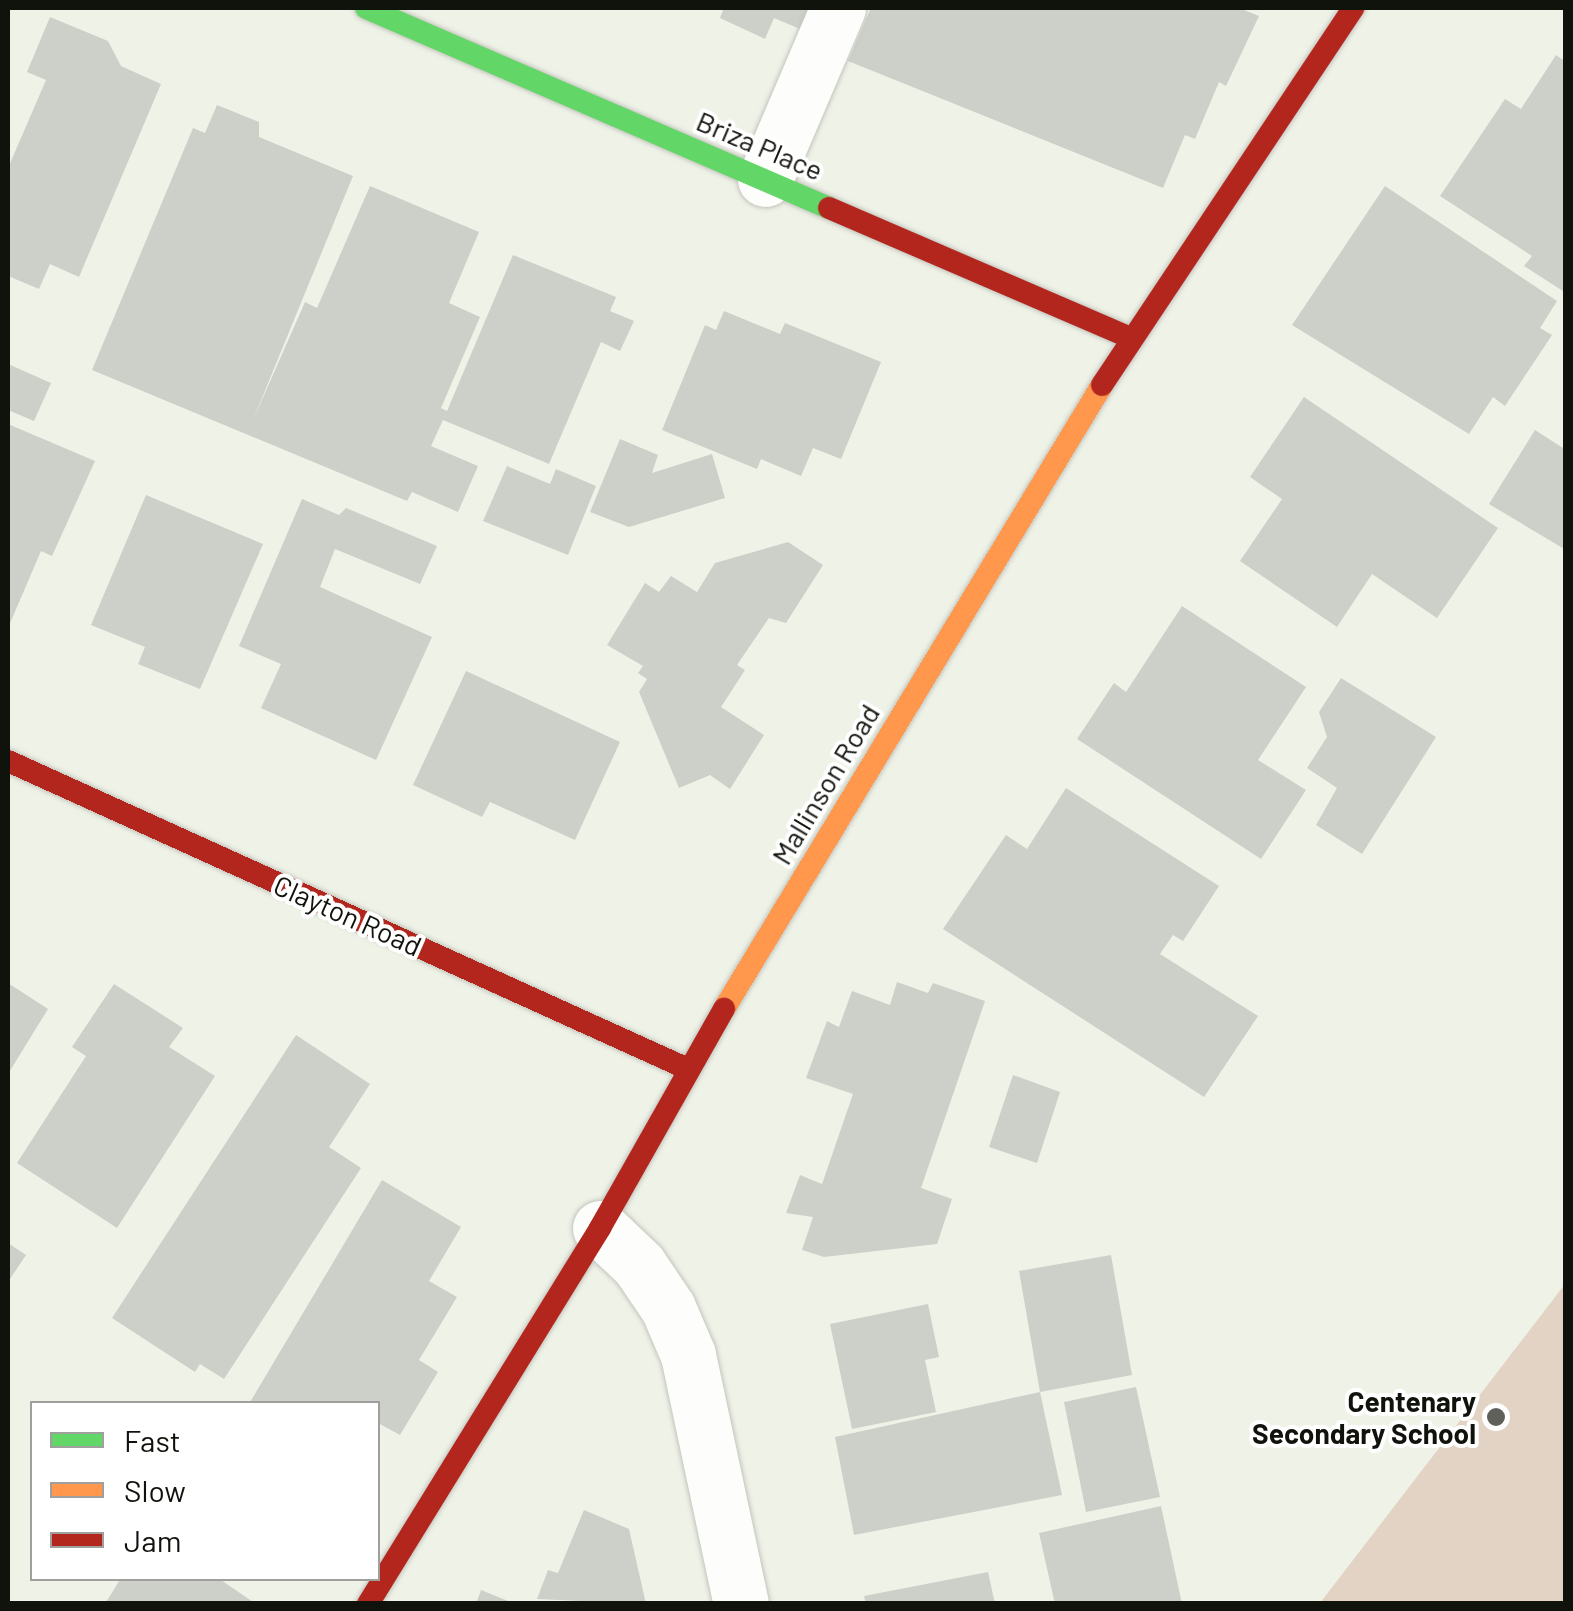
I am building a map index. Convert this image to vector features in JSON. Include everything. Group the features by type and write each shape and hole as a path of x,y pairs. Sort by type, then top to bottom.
{"street":[{"name":"Briza Place","path":"366,8 1131,338"},
{"path":"765,180 838,8"},
{"name":"Mallinson Road","path":"368,1604 600,1228 688,1069 1131,338 1353,8"},
{"name":"Clayton Road","path":"8,761 688,1069"},
{"path":"600,1228 659,1294 688,1355 741,1604"}],"shaded area":[{"name":"Centenary Secondary School","path":"1565,1284 1565,1603 1320,1603"}],"building":[{"path":"724,8 809,8 800,29 774,18 765,39 720,18"},
{"path":"871,8 1239,8 1259,16 1226,86 1219,82 1195,139 1185,135 1163,188 848,61"},
{"path":"50,17 108,41 121,66 161,84 79,277 50,264 39,289 8,276 8,168 46,80 27,72"},
{"path":"1556,55 1566,62 1566,293 1524,266 1532,256 1440,196 1505,99 1521,109"},
{"path":"217,105 259,122 259,137 353,176 253,420 305,302 317,308 370,186 479,232 449,303 480,317 441,408 447,411 513,255 616,297 610,311 634,321 620,351 601,342 549,464 443,420 431,446 478,466 458,512 412,492 407,501 92,370 193,128 205,133"},
{"path":"1385,186 1557,301 1540,328 1552,335 1505,406 1493,397 1469,434 1292,325"},
{"path":"724,311 780,334 785,323 881,362 841,459 813,448 801,476 761,459 757,469 662,430 705,325 716,330"},
{"path":"8,364 51,383 34,421 8,410"},
{"path":"1304,397 1498,528 1437,618 1372,574 1337,627 1240,561 1282,499 1250,477"},
{"path":"8,424 95,461 52,556 41,551 8,628"},
{"path":"1535,430 1566,450 1566,550 1489,504"},
{"path":"620,439 658,455 652,473 712,454 725,498 629,527 590,512"},
{"path":"507,466 550,484 556,469 596,486 568,555 483,521"},
{"path":"146,495 263,544 200,689 138,664 145,647 91,625"},
{"path":"302,499 339,515 346,508 437,546 420,584 335,549 320,587 432,637 376,760 261,708 281,664 239,646"},
{"path":"788,542 823,565 786,623 769,618 737,665 745,670 721,707 764,735 730,789 710,775 679,788 639,692 647,679 638,673 643,666 607,645 645,583 659,592 671,576 697,592 715,563"},
{"path":"1182,606 1306,687 1258,760 1306,790 1261,859 1077,739 1114,683 1126,692"},
{"path":"466,671 620,742 575,840 490,802 482,817 413,785"},
{"path":"1341,678 1436,737 1362,854 1316,825 1337,788 1307,768 1327,737 1319,712"},
{"path":"1066,788 1219,886 1183,941 1173,935 1160,954 1258,1016 1204,1097 943,929 1006,835 1027,849"},
{"path":"897,982 928,993 933,983 985,1001 921,1188 952,1199 937,1244 824,1257 802,1250 813,1217 786,1213 800,1175 822,1184 853,1094 806,1078 827,1021 839,1027 852,991 890,1005"},
{"path":"8,983 48,1009 8,1074"},
{"path":"114,984 183,1028 169,1047 215,1076 117,1228 17,1163 86,1056 72,1047"},
{"path":"296,1035 370,1084 329,1147 361,1168 224,1379 200,1364 195,1372 112,1318"},
{"path":"1013,1075 1060,1092 1037,1163 989,1147"},
{"path":"382,1180 461,1227 429,1281 457,1297 419,1360 438,1372 400,1435 380,1424 380,1401 251,1401"},
{"path":"8,1243 26,1255 8,1282"},
{"path":"1111,1255 1132,1375 1040,1392 1019,1271"},
{"path":"928,1304 939,1357 925,1360 936,1412 852,1429 830,1324"},
{"path":"1136,1387 1160,1497 1086,1512 1064,1402"},
{"path":"1040,1392 1062,1495 854,1535 835,1437"},
{"path":"1161,1506 1182,1604 1055,1604 1039,1533"},
{"path":"584,1510 629,1529 646,1604 537,1599 548,1570 558,1573"},
{"path":"988,1572 995,1604 866,1604 864,1596"},
{"path":"119,1581 222,1581 256,1604 105,1604"},
{"path":"481,1590 513,1603 513,1604 476,1604"}],"traffic: fast":[{"path":"366,8 829,208"}],"traffic: slow":[{"path":"724,1009 1102,385"}],"traffic: jam":[{"path":"1102,385 1353,8"},
{"path":"829,208 1131,338"},
{"path":"8,761 688,1069"},
{"path":"368,1604 600,1228 724,1009"}],"place":[{"name":"Centenary Secondary School","path":"1496,1417"}]}
